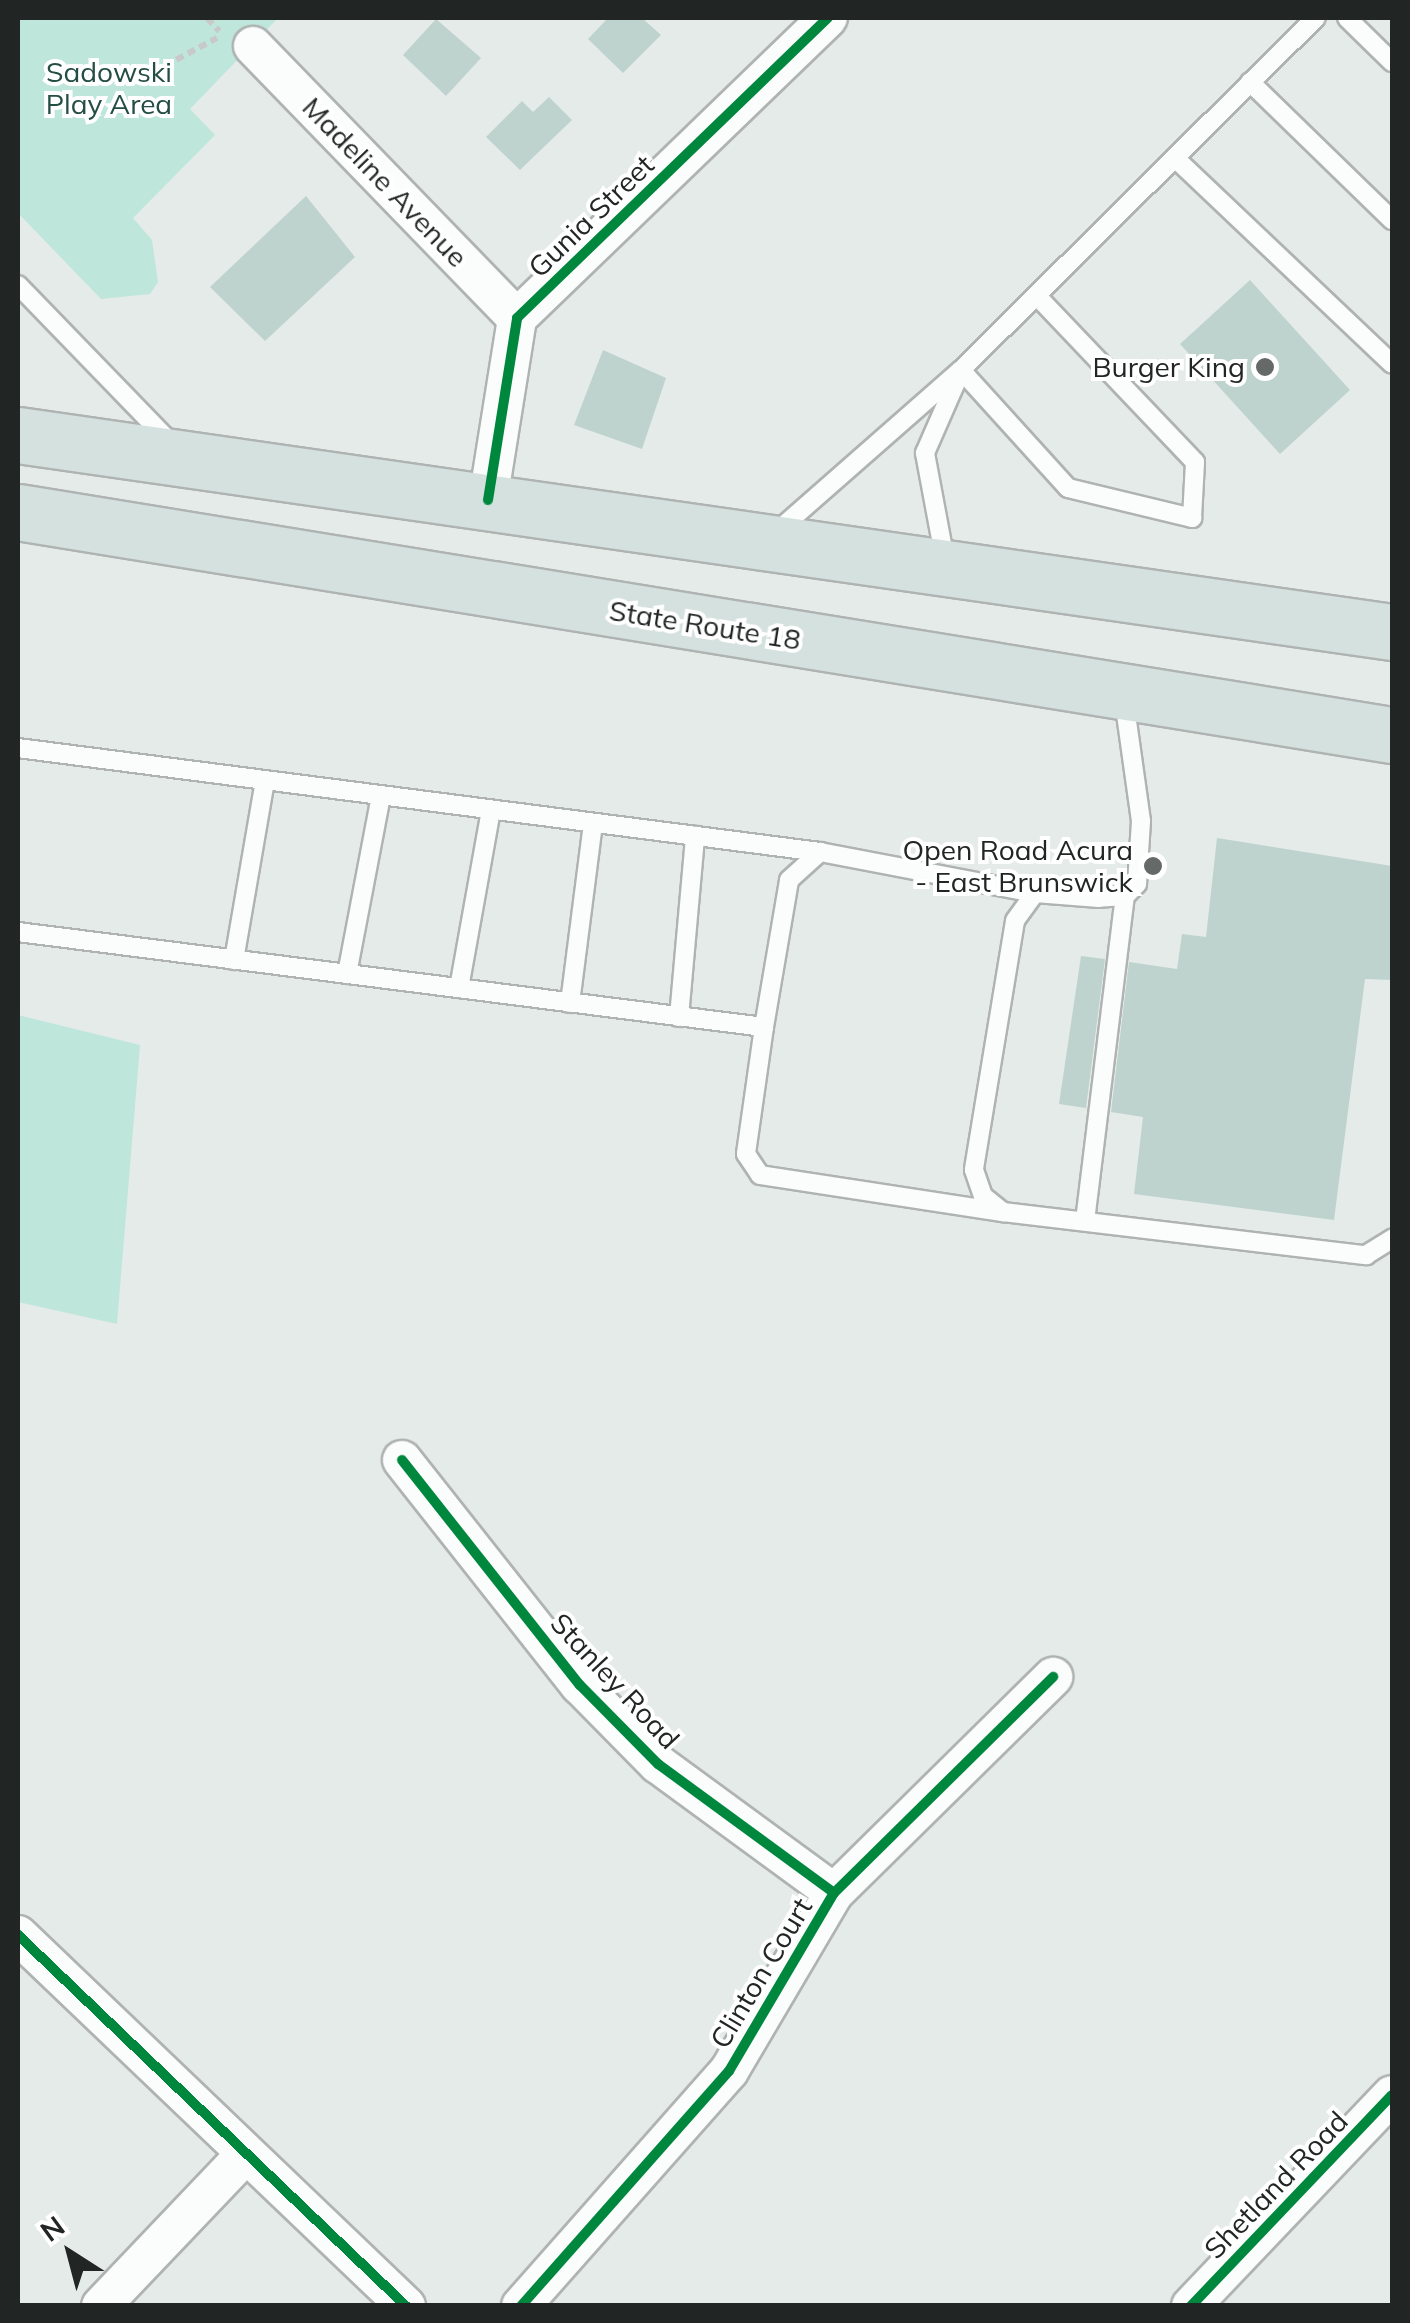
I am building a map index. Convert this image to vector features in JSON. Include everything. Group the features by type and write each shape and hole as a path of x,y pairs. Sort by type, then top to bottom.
{"highway":[{"path":"18,435 190,463 767,539 1392,632"},
{"name":"State Route 18","path":"18,512 1124,694 1392,734"}],"street":[{"name":"Gunia Street","path":"517,318 828,18"},
{"name":"Madeline Avenue","path":"238,40 517,318"},
{"path":"488,500 517,318"},
{"name":"Stanley Road","path":"402,1460 580,1685 658,1764 834,1894"},
{"name":"Clinton Court","path":"521,2306 729,2071 834,1894 1053,1677"},
{"path":"18,1935 244,2156 406,2306"},
{"name":"Shetland Road","path":"1192,2306 1392,2095"},
{"path":"101,2306 244,2156"}],"lane":[{"path":"767,539 961,370 1316,18"},
{"path":"1347,18 1392,62"},
{"path":"1250,82 1392,220"},
{"path":"1175,158 1392,364"},
{"path":"18,285 190,463"},
{"path":"961,370 1068,488 1192,518 1195,462 1037,296"},
{"path":"946,566 925,453 961,370"},
{"path":"1085,1222 1125,896 1137,884 1141,821 1124,694"},
{"path":"18,748 820,852 1035,894 1125,896"},
{"path":"234,960 265,780"},
{"path":"347,974 381,796"},
{"path":"459,988 490,810"},
{"path":"570,1003 593,823"},
{"path":"679,1017 695,836"},
{"path":"820,852 788,880 746,1154 760,1175 1003,1212 1366,1256 1392,1239"},
{"path":"1003,1212 983,1196 974,1170 1015,921 1035,894"},
{"path":"18,932 764,1027"}],"path":[{"path":"142,78 238,40"}],"green space":[{"name":"Sadowski Play Area","path":"18,18 278,18 190,109 215,135 133,218 152,240 158,282 150,294 101,299 18,213"},
{"path":"18,1015 140,1045 117,1324 18,1302"}],"building":[{"path":"608,18 642,18 661,35 623,73 588,39"},
{"path":"436,19 481,58 446,96 403,55"},
{"path":"549,97 572,120 520,170 486,137 522,101 533,112"},
{"path":"306,196 355,257 265,341 210,287"},
{"name":"Burger King","path":"1250,280 1350,390 1280,454 1180,344"},
{"path":"603,350 666,378 642,449 574,425"},
{"path":"1217,838 1392,866 1392,980 1365,979 1334,1220 1134,1194 1143,1117 1111,1112 1129,962 1177,969 1182,934 1206,937"},
{"path":"1081,956 1105,959 1086,1108 1059,1104"}],"cycle path":[{"path":"488,500 517,318 828,18"},
{"path":"402,1460 580,1685 658,1764 834,1893"},
{"path":"521,2306 729,2071 834,1893 1053,1677"},
{"path":"18,1935 406,2306"},
{"path":"1191,2306 1392,2095"}],"place":[{"name":"Burger King","path":"1265,367"},
{"name":"Open Road Acura - East Brunswick","path":"1153,866"}]}
